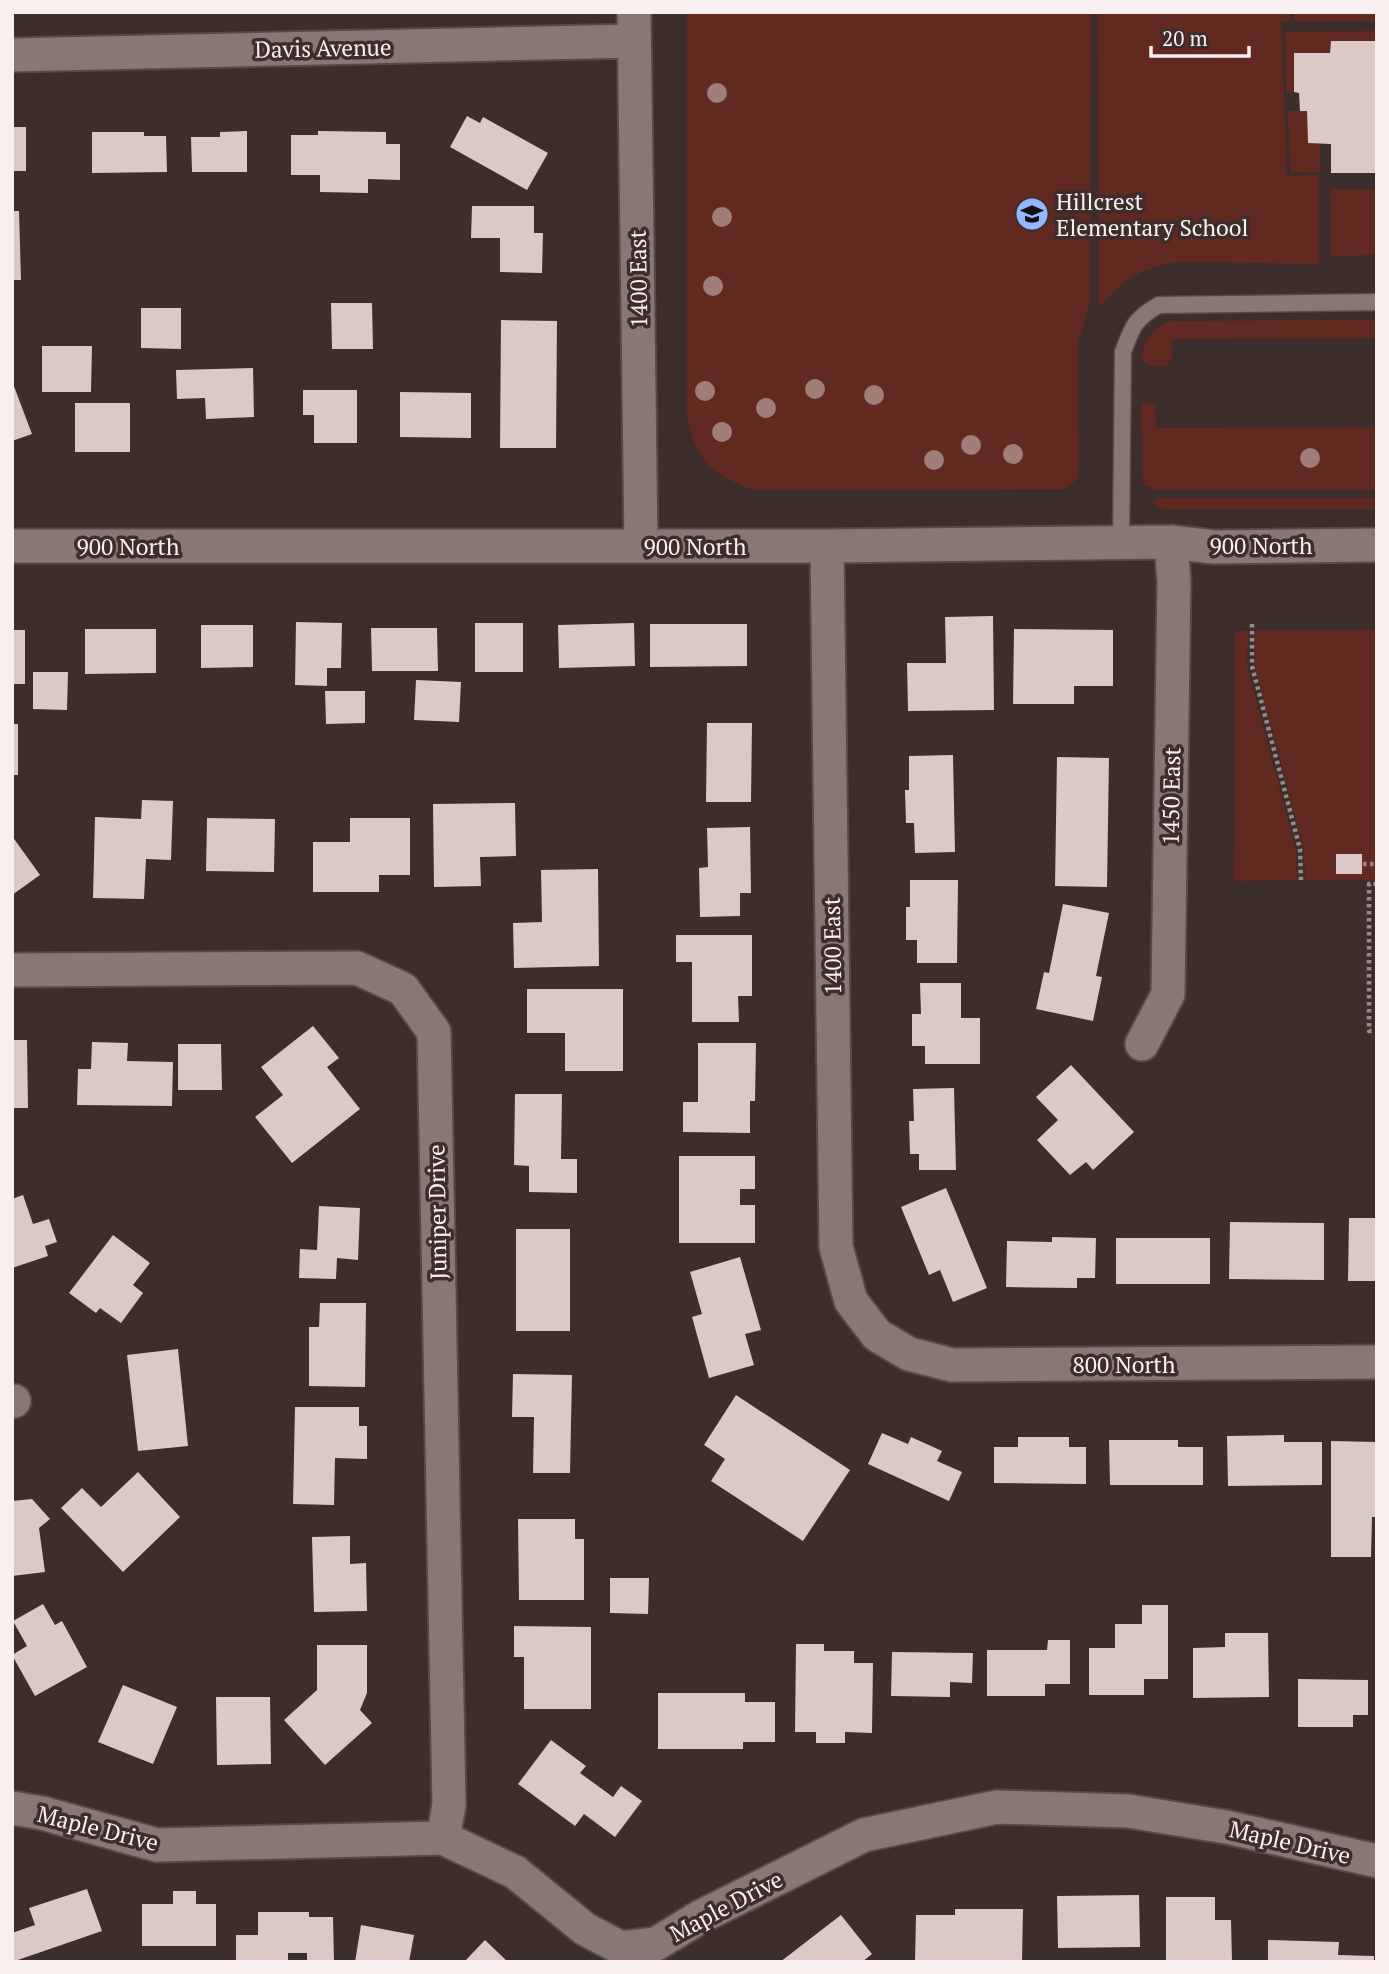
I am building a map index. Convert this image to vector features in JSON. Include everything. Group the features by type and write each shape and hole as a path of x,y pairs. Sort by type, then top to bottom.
{"street":[{"name":"Davis Avenue","path":"12,55 634,27"},
{"name":"1400 East","path":"634,27 641,546"},
{"name":"900 North","path":"12,545 827,546 1121,542 1171,542 1214,547 1377,545"},
{"name":"1450 East","path":"1142,1044 1168,994 1174,582 1171,542"},
{"name":"1400 East","path":"827,546 836,1247 851,1301 877,1335"},
{"name":"Juniper Drive","path":"12,970 357,968 403,989 434,1032 449,1805 443,1838"},
{"name":"800 North","path":"877,1335 909,1354 952,1364 1377,1362"},
{"name":"Maple Drive","path":"12,1808 42,1813 158,1846 443,1838 515,1872 585,1929 623,1955 656,1944 700,1917 864,1835 997,1807 1128,1811 1226,1827 1377,1861"}],"lane":[{"path":"1121,542 1123,352 1131,328 1142,314 1159,305 1377,302"}],"path":[{"path":"1252,624 1252,666 1300,849 1301,880"},
{"path":"1363,864 1377,864"},
{"path":"1377,884 1369,884 1369,1031 1377,1031"}],"shaded area":[{"path":"687,12 1091,12 1090,302 1078,343 1079,474 1066,489 754,490 716,472 708,464 695,444 687,416"},
{"path":"1098,12 1290,12 1290,21 1281,22 1287,176 1319,175 1319,264 1166,264 1134,276 1116,289 1099,308"},
{"path":"1294,12 1377,12 1377,21 1294,21"},
{"path":"1377,31 1377,41 1331,41 1330,53 1294,53 1294,92 1286,92 1285,32"},
{"path":"1288,111 1307,111 1308,143 1320,144 1320,172 1290,172"},
{"path":"1330,189 1377,189 1377,255 1331,256"},
{"path":"1377,320 1377,338 1172,339 1172,358 1167,366 1152,366 1142,362 1149,335 1159,326 1172,321"},
{"path":"1146,402 1155,405 1156,428 1377,427 1377,490 1157,490 1143,484 1141,411 1142,404"},
{"path":"1158,498 1377,498 1377,509 1162,509 1152,502"},
{"path":"1255,630 1377,630 1377,880 1305,880 1304,850 1255,666"},
{"path":"1235,631 1248,631 1247,666 1296,850 1297,880 1234,881"}],"building":[{"path":"1331,41 1377,41 1377,173 1331,173 1331,144 1308,143 1307,111 1300,111 1299,93 1294,92 1294,53 1330,53"},
{"path":"467,116 480,123 483,117 548,153 527,190 450,147"},
{"path":"12,127 26,127 26,171 12,171"},
{"path":"247,131 247,172 192,172 191,137 220,137 220,132"},
{"path":"318,131 386,132 386,144 400,144 400,180 368,179 368,193 320,192 320,175 291,175 291,135 318,135"},
{"path":"92,132 144,132 144,136 166,136 167,172 92,173"},
{"path":"472,206 534,206 534,233 543,233 542,273 500,272 500,238 471,238"},
{"path":"12,211 19,211 21,280 12,280"},
{"path":"331,303 372,303 373,349 332,349"},
{"path":"141,308 181,308 181,349 141,348"},
{"path":"501,320 557,321 556,448 500,448"},
{"path":"42,346 92,346 91,392 42,392"},
{"path":"253,368 254,417 206,419 205,398 177,399 176,370"},
{"path":"12,381 32,434 12,441"},
{"path":"303,390 357,390 357,443 314,443 314,415 303,415"},
{"path":"400,392 471,393 471,438 400,437"},
{"path":"75,403 130,403 130,452 75,452"},
{"path":"993,616 994,710 908,711 907,663 946,663 945,617"},
{"path":"296,622 342,623 341,668 327,668 327,686 295,685"},
{"path":"475,623 523,623 523,672 475,672"},
{"path":"634,623 635,666 559,668 558,625"},
{"path":"650,624 747,624 747,666 650,667"},
{"path":"201,625 253,625 253,667 201,668"},
{"path":"371,628 437,628 438,671 372,671"},
{"path":"85,629 156,629 156,673 85,674"},
{"path":"1014,629 1113,630 1113,686 1074,686 1074,704 1013,704"},
{"path":"12,630 25,630 25,684 12,684"},
{"path":"33,672 68,672 67,710 33,709"},
{"path":"416,680 461,682 459,722 414,720"},
{"path":"325,691 365,691 365,723 326,724"},
{"path":"707,723 752,723 751,802 706,802"},
{"path":"12,724 18,724 18,775 12,775"},
{"path":"953,755 955,852 915,853 914,823 906,823 905,790 909,790 909,756"},
{"path":"1057,757 1109,758 1107,887 1055,886"},
{"path":"142,800 173,801 171,860 146,859 144,899 93,898 95,817 141,819"},
{"path":"515,803 516,856 480,857 481,886 434,887 433,804"},
{"path":"207,818 275,819 274,872 206,871"},
{"path":"350,818 410,818 410,875 379,875 379,892 313,892 313,842 350,842"},
{"path":"750,827 751,893 740,893 740,916 700,917 699,868 708,867 707,828"},
{"path":"12,836 40,875 12,895"},
{"path":"1336,854 1362,854 1362,874 1336,874"},
{"path":"598,869 599,966 514,968 513,923 542,922 541,870"},
{"path":"910,880 958,880 957,963 917,963 917,940 906,940 906,907 910,907"},
{"path":"1063,904 1109,913 1096,976 1102,977 1093,1021 1036,1009 1044,972 1049,973"},
{"path":"676,935 752,935 752,996 738,996 739,1022 692,1022 692,962 676,962"},
{"path":"920,983 961,983 961,1018 980,1018 980,1064 925,1064 925,1046 912,1046 912,1014 921,1014"},
{"path":"527,989 623,989 623,1071 565,1071 565,1033 527,1033"},
{"path":"313,1026 339,1058 327,1067 360,1109 292,1163 255,1117 283,1095 261,1067"},
{"path":"12,1040 27,1040 28,1108 12,1108"},
{"path":"92,1042 128,1043 127,1061 173,1062 172,1106 77,1105 78,1069 91,1069"},
{"path":"698,1043 756,1043 755,1101 750,1101 750,1133 683,1132 683,1102 698,1102"},
{"path":"178,1044 221,1044 222,1090 178,1090"},
{"path":"1071,1065 1134,1132 1093,1170 1086,1162 1070,1175 1037,1140 1058,1120 1036,1097"},
{"path":"954,1088 956,1170 919,1170 919,1154 910,1154 909,1121 914,1121 913,1089"},
{"path":"515,1094 562,1094 561,1159 577,1159 577,1193 529,1192 529,1166 514,1165"},
{"path":"679,1156 755,1156 755,1189 740,1189 740,1205 755,1205 755,1243 679,1243"},
{"path":"946,1188 987,1288 953,1302 940,1270 929,1275 901,1207"},
{"path":"23,1195 33,1224 49,1219 57,1242 45,1246 48,1256 12,1268 12,1199"},
{"path":"319,1206 360,1208 358,1260 337,1258 336,1279 299,1278 300,1249 317,1250"},
{"path":"1349,1218 1377,1218 1377,1281 1348,1281"},
{"path":"1230,1222 1324,1223 1324,1280 1229,1279"},
{"path":"516,1229 570,1229 570,1331 516,1331"},
{"path":"113,1235 150,1263 133,1285 143,1293 121,1323 100,1308 96,1313 69,1293"},
{"path":"1052,1237 1096,1238 1095,1278 1077,1278 1077,1288 1006,1287 1007,1241 1052,1242"},
{"path":"1116,1238 1210,1238 1210,1284 1116,1284"},
{"path":"740,1257 761,1330 745,1334 754,1365 709,1378 692,1317 702,1314 690,1272"},
{"path":"320,1303 366,1303 365,1387 309,1386 309,1327 319,1327"},
{"path":"178,1349 188,1446 138,1451 127,1355"},
{"path":"513,1374 572,1375 570,1473 533,1473 534,1417 512,1417"},
{"path":"736,1395 850,1470 803,1541 711,1481 725,1459 704,1445"},
{"path":"295,1407 359,1407 359,1426 367,1426 367,1459 335,1458 334,1505 293,1504"},
{"path":"882,1433 908,1444 911,1437 942,1451 937,1461 962,1472 949,1501 868,1464"},
{"path":"1284,1435 1284,1442 1322,1442 1322,1485 1228,1486 1227,1436"},
{"path":"1018,1437 1069,1437 1069,1447 1086,1447 1086,1484 994,1483 994,1447 1018,1447"},
{"path":"1109,1440 1178,1440 1178,1447 1203,1447 1203,1485 1110,1485"},
{"path":"1331,1441 1377,1442 1377,1517 1372,1517 1371,1557 1331,1557"},
{"path":"138,1472 180,1517 123,1572 61,1508 82,1488 101,1507"},
{"path":"32,1499 50,1519 39,1528 45,1572 12,1576 12,1501"},
{"path":"518,1519 575,1519 575,1539 584,1539 584,1600 519,1600"},
{"path":"350,1536 350,1564 366,1563 367,1611 314,1612 312,1537"},
{"path":"610,1578 649,1578 648,1614 610,1613"},
{"path":"43,1604 55,1625 62,1621 87,1667 35,1696 12,1655 27,1646 13,1621"},
{"path":"1142,1605 1168,1605 1168,1679 1144,1679 1144,1695 1089,1695 1089,1648 1115,1648 1115,1624 1142,1624"},
{"path":"514,1626 591,1627 591,1709 524,1709 524,1657 514,1657"},
{"path":"1225,1633 1268,1633 1269,1697 1193,1698 1193,1648 1225,1647"},
{"path":"1048,1640 1070,1640 1070,1684 1045,1684 1045,1696 987,1696 987,1650 1047,1650"},
{"path":"796,1644 824,1644 824,1651 854,1651 854,1663 873,1663 872,1733 845,1732 845,1743 816,1743 816,1732 795,1732"},
{"path":"317,1645 367,1645 367,1693 360,1710 372,1723 325,1765 284,1720 317,1690"},
{"path":"892,1652 973,1653 972,1683 950,1682 950,1697 891,1696"},
{"path":"1298,1679 1368,1680 1368,1715 1353,1715 1353,1727 1298,1727"},
{"path":"123,1685 177,1707 153,1764 98,1742"},
{"path":"658,1693 745,1693 745,1702 775,1702 775,1742 743,1742 743,1749 658,1749"},
{"path":"216,1697 270,1697 271,1764 217,1765"},
{"path":"551,1740 586,1766 580,1773 613,1797 621,1786 642,1801 615,1837 584,1814 575,1826 518,1784"},
{"path":"87,1889 102,1931 12,1962 12,1933 35,1925 29,1908"},
{"path":"173,1891 196,1891 196,1904 216,1904 216,1946 142,1946 142,1904 173,1904"},
{"path":"1139,1895 1140,1947 1058,1948 1057,1896"},
{"path":"1166,1897 1215,1897 1215,1920 1231,1920 1232,1962 1166,1962"},
{"path":"955,1909 1023,1909 1022,1962 915,1962 916,1915 955,1915"},
{"path":"258,1912 309,1912 309,1917 333,1917 334,1962 307,1962 307,1953 288,1953 288,1962 236,1962 236,1935 258,1935"},
{"path":"841,1915 872,1954 862,1962 780,1962"},
{"path":"361,1925 414,1935 409,1962 355,1962"},
{"path":"485,1940 508,1962 464,1962"},
{"path":"1268,1940 1339,1942 1338,1955 1374,1956 1374,1962 1268,1962"}],"place":[{"name":"Hillcrest Elementary School","path":"1032,214"}]}
